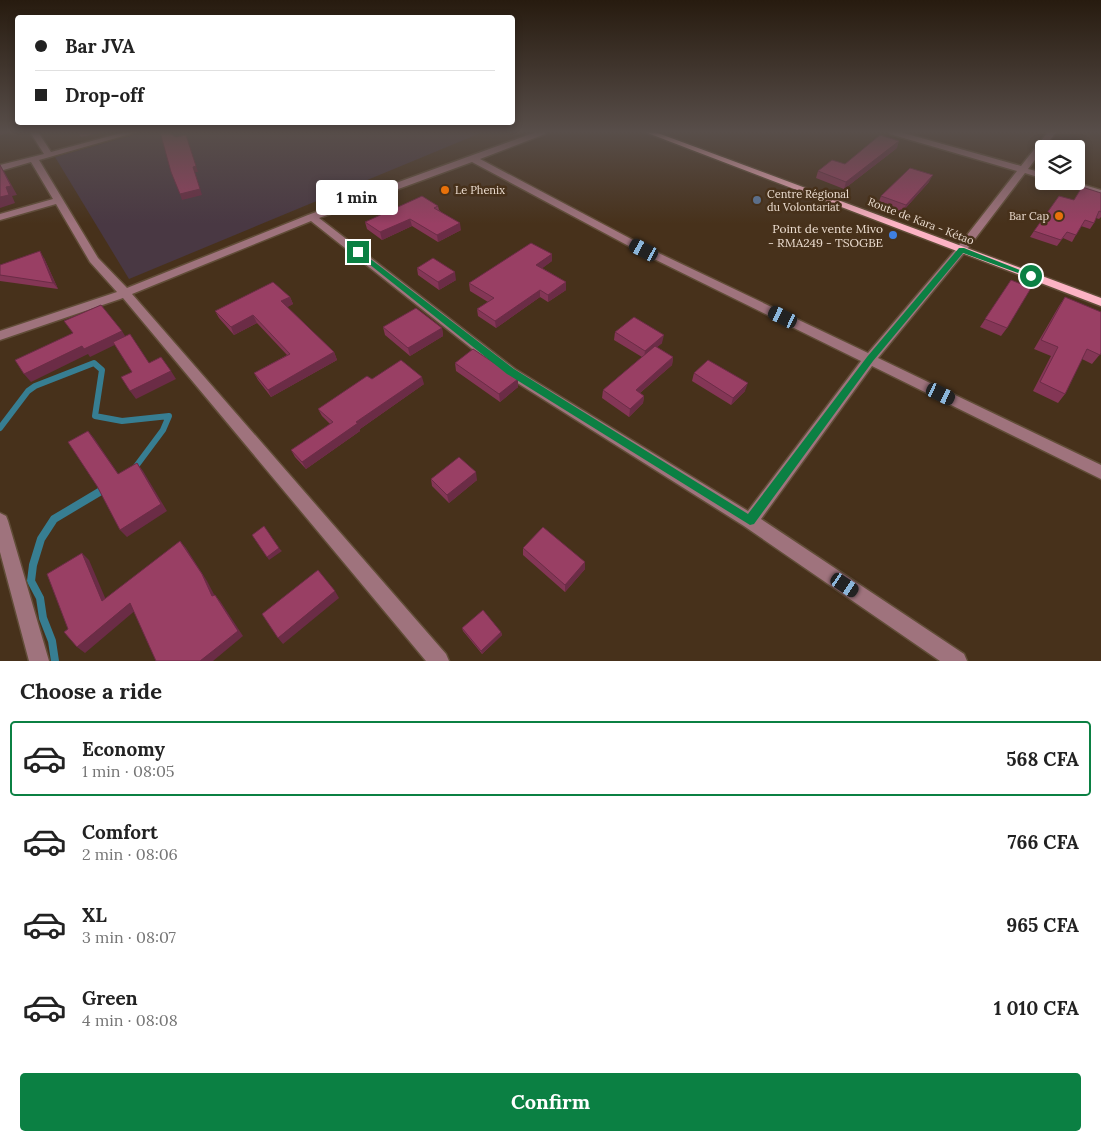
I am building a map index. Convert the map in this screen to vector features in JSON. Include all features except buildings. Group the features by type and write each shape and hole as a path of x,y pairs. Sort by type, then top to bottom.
{"main road":[{"name":"Route de Kara - Kétao","path":"731,163 1101,302"}],"street":[{"path":"0,168 19,163"},
{"path":"36,163 94,260 125,293 439,661"},
{"path":"0,336 125,293 312,217 462,163"},
{"path":"480,163 644,250 1101,472"},
{"path":"998,163 1035,174"},
{"path":"750,520 870,359 961,250 1028,163"},
{"path":"1085,189 1101,194"},
{"path":"0,218 58,201"},
{"path":"312,217 510,372 750,520 957,661"},
{"path":"0,522 39,661"}],"shaded area":[{"path":"59,163 409,163 129,279"}],"waterway":[{"path":"0,428 28,391 35,386 94,363 102,370 95,416 122,421 169,416 163,430 134,469"},
{"path":"55,661 52,641 43,618 40,598 31,581 33,565 41,539 54,519 106,488"}],"place":[{"name":"Le Phenix","path":"445,190"},
{"name":"Centre Régional du Volontariat","path":"757,200"},
{"name":"Bar Cap","path":"1059,216"},
{"name":"Point de vente Mivo - RMA249 - TSOGBE","path":"893,235"}],"route":[{"path":"358,252 510,372 750,520 870,359 961,250 1031,276"}]}
